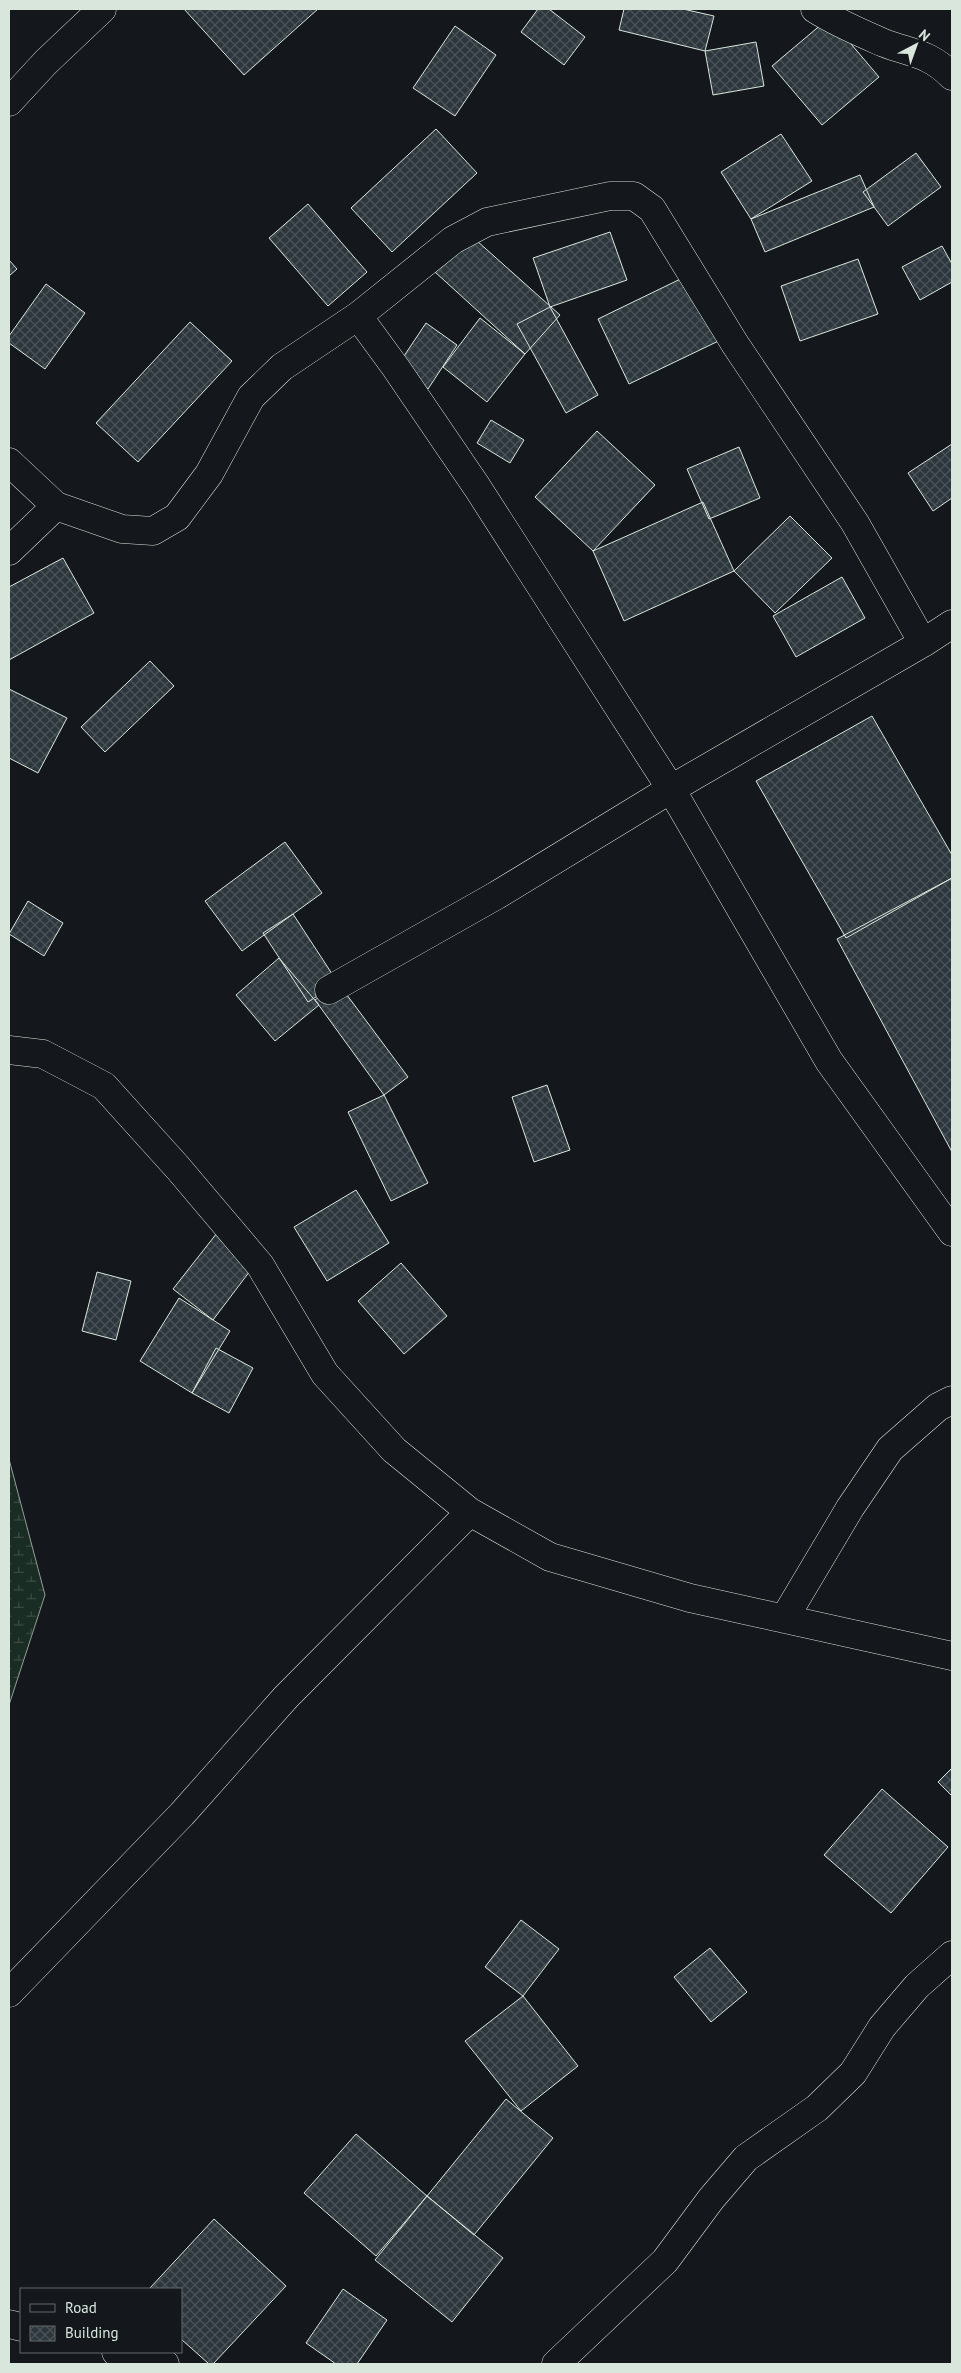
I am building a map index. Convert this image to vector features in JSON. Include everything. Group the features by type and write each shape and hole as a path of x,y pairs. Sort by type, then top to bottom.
{"street":[{"path":"9,102 46,62 102,9"},
{"path":"815,9 829,18 885,43 934,59 952,76"},
{"path":"9,462 56,506 122,529 153,531 177,516 209,474 250,397 282,366 358,316 453,240 487,222 610,196 634,196 652,209 735,344 855,523 923,644"},
{"path":"358,316 396,368 471,479 671,789 828,1061 952,1232"},
{"path":"9,551 56,506"},
{"path":"329,990 497,895 671,789 923,644 952,624"},
{"path":"9,1050 43,1054 104,1086 178,1168 260,1266 325,1374 394,1450 470,1512 550,1557 690,1598 952,1656"},
{"path":"784,1619 850,1508 890,1449 938,1407 952,1400"},
{"path":"9,1993 182,1814 286,1697 470,1512"},
{"path":"556,2364 665,2261 711,2199 746,2158 817,2108 854,2073 882,2027 917,1986 952,1955"},
{"path":"106,2364 116,2353"},
{"path":"121,2353 165,2364"}],"green space":[{"path":"9,1459 45,1595 9,1705"}],"building":[{"path":"184,9 318,9 244,75"},
{"path":"538,9 549,9 585,37 564,65 521,32"},
{"path":"624,9 683,9 714,16 705,51 619,30"},
{"path":"829,18 879,77 822,125 772,66"},
{"path":"455,26 496,55 455,116 413,88"},
{"path":"756,42 764,86 713,95 705,51"},
{"path":"436,129 477,173 392,252 351,208"},
{"path":"781,134 812,181 751,219 721,172"},
{"path":"916,153 941,187 888,226 863,192"},
{"path":"860,175 874,207 765,252 751,219"},
{"path":"308,204 367,272 328,306 269,238"},
{"path":"458,224 560,315 525,354 424,262"},
{"path":"610,232 627,280 550,307 533,258"},
{"path":"942,246 952,264 952,282 920,300 902,267"},
{"path":"858,259 878,314 800,341 781,286"},
{"path":"9,260 17,269 9,276"},
{"path":"699,270 731,335 629,384 598,319"},
{"path":"46,284 85,313 45,369 9,343 9,336"},
{"path":"550,307 598,395 566,413 517,324"},
{"path":"480,318 525,354 487,402 443,367"},
{"path":"190,322 232,361 138,462 96,423"},
{"path":"426,323 457,345 428,389 396,368"},
{"path":"491,420 524,440 510,463 477,443"},
{"path":"597,431 655,485 593,551 535,497"},
{"path":"952,444 952,498 933,511 908,473"},
{"path":"739,447 760,498 709,519 687,469"},
{"path":"703,502 734,571 624,621 593,551"},
{"path":"790,516 832,558 775,613 734,571"},
{"path":"63,558 94,613 9,660 9,587"},
{"path":"842,577 865,618 796,657 773,616"},
{"path":"150,661 174,686 105,752 81,727"},
{"path":"9,689 67,718 38,773 9,758"},
{"path":"872,716 952,855 952,878 846,938 756,781"},
{"path":"285,842 322,893 242,951 205,901"},
{"path":"952,878 952,1152 837,939"},
{"path":"28,901 63,923 44,956 9,934"},
{"path":"293,914 338,983 308,1002 263,933"},
{"path":"279,958 319,1005 275,1041 236,995"},
{"path":"338,983 408,1077 384,1095 315,1000"},
{"path":"547,1085 570,1150 534,1162 512,1097"},
{"path":"384,1095 428,1183 391,1201 348,1112"},
{"path":"356,1190 389,1243 327,1281 294,1227"},
{"path":"217,1233 256,1263 213,1320 173,1289"},
{"path":"401,1263 447,1316 404,1354 358,1301"},
{"path":"97,1272 131,1281 116,1340 82,1331"},
{"path":"179,1298 230,1331 192,1393 140,1361"},
{"path":"216,1348 253,1368 229,1413 192,1393"},
{"path":"952,1768 952,1796 938,1782"},
{"path":"882,1789 948,1847 891,1913 824,1855"},
{"path":"521,1920 559,1949 523,1996 485,1967"},
{"path":"710,1948 747,1992 711,2022 674,1977"},
{"path":"523,1996 578,2066 521,2111 465,2041"},
{"path":"506,2099 553,2138 474,2235 427,2196"},
{"path":"356,2134 427,2196 376,2256 304,2193"},
{"path":"427,2196 503,2258 452,2322 375,2260"},
{"path":"214,2219 286,2286 213,2364 209,2364 182,2340 182,2288 150,2288"},
{"path":"343,2289 387,2320 357,2364 336,2364 306,2343"}]}
